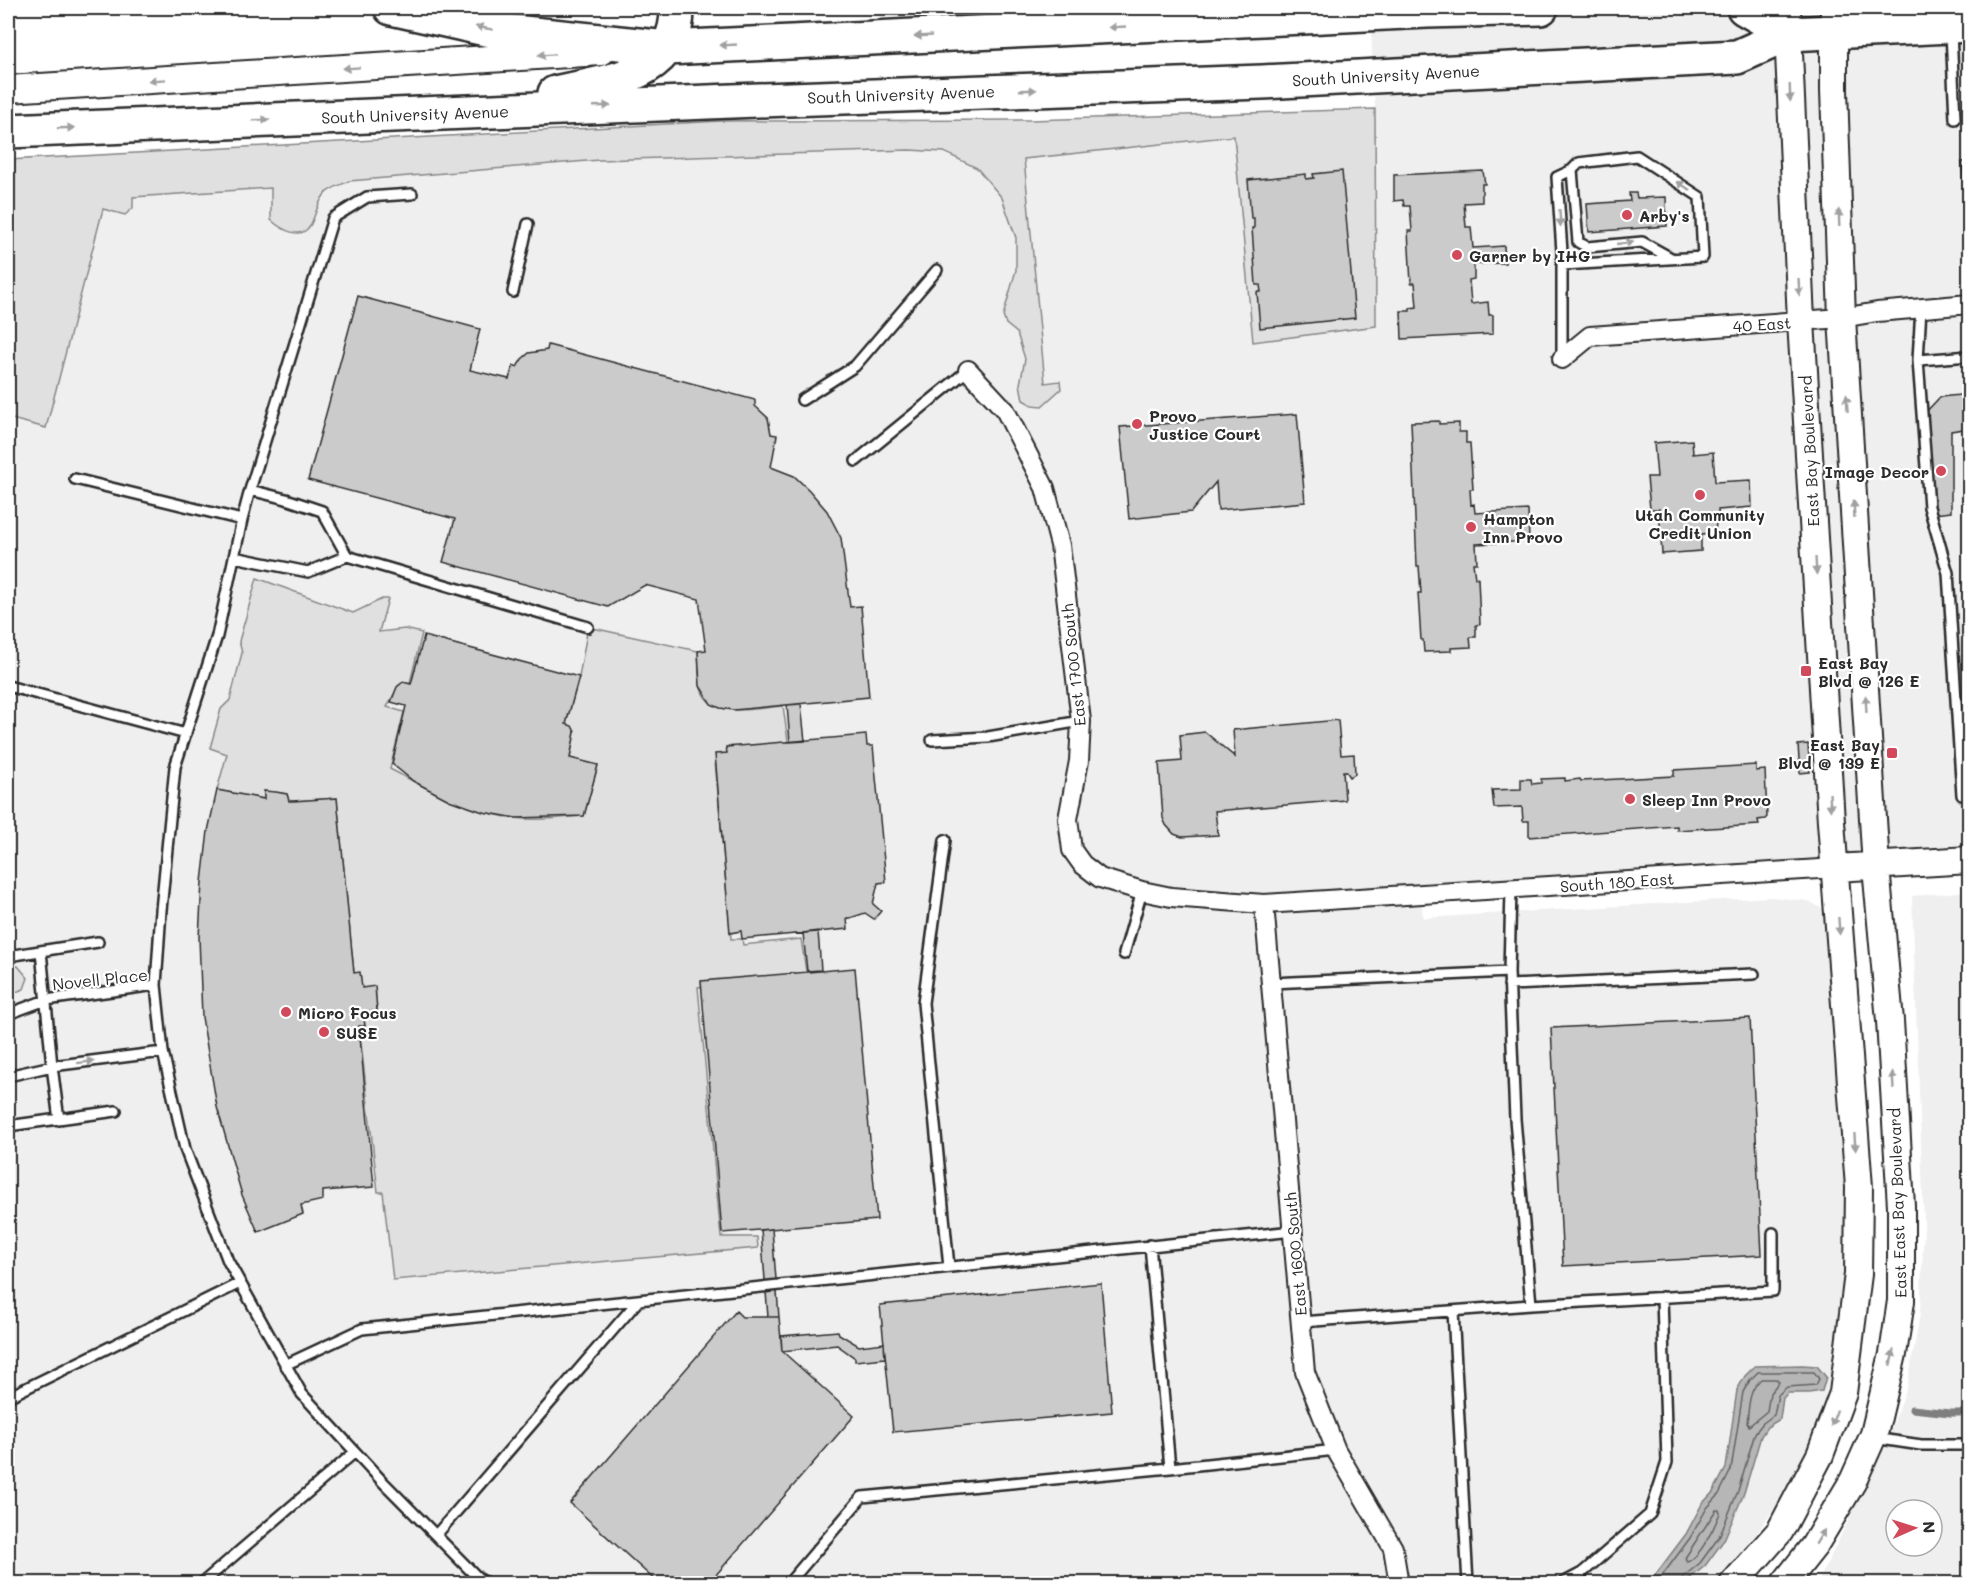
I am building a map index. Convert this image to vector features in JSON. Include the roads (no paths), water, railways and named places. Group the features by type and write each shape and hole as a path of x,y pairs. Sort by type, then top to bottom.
{"highway":[{"path":"391,8 484,29 667,48 1412,9 1541,8"},
{"path":"472,111 622,78 650,65 667,48 675,30 677,8"},
{"path":"1744,8 1788,21"},
{"name":"South University Avenue","path":"8,131 472,111 1262,82 1737,57 1788,21 1834,20 1960,26"}],"street":[{"path":"1834,20 1842,318 1876,867"},
{"name":"East Bay Boulevard","path":"1788,21 1801,321 1830,811 1836,868"},
{"path":"8,89 667,48"},
{"name":"40 East","path":"1562,359 1590,336 1842,318 1877,312 1970,304"},
{"name":"East 1700 South","path":"968,370 1005,410 1045,488 1060,545 1081,721 1079,761 1068,819 1072,850 1082,864 1100,878 1142,891 1171,897 1264,904"},
{"name":"South 180 East","path":"1264,904 1970,860"},
{"name":"East East Bay Boulevard","path":"1784,1584 1814,1546 1853,1481 1872,1437 1893,1354 1901,1301 1901,1206 1891,1044 1876,867"},
{"path":"1745,1580 1780,1531 1820,1455 1843,1393 1858,1274 1858,1187 1836,868"},
{"name":"East 1600 South","path":"1264,904 1305,1372 1336,1450 1393,1548 1399,1584"}],"lane":[{"path":"1955,119 1960,26"},
{"path":"1562,265 1703,257 1700,197 1637,156 1579,163 1572,170 1557,177 1562,265 1562,359"},
{"path":"1572,170 1578,242 1587,247 1642,242 1671,259"},
{"path":"156,986 175,766 217,636 250,490 333,218 367,197 412,194"},
{"path":"513,292 528,224"},
{"path":"801,400 855,366 937,270"},
{"path":"1921,308 1918,360 1929,507 1948,573 1962,795 1970,795"},
{"path":"1918,360 1970,356"},
{"path":"856,461 968,370"},
{"path":"75,479 242,520"},
{"path":"250,490 286,499 322,512 347,556"},
{"path":"234,557 308,572 347,556 588,627"},
{"path":"8,687 186,734"},
{"path":"933,740 988,737 1081,721"},
{"path":"945,840 923,1004 949,1267"},
{"path":"1511,889 1509,985 1515,1119 1531,1305"},
{"path":"1124,954 1142,891"},
{"path":"8,956 98,942"},
{"path":"41,951 59,1120"},
{"path":"1271,983 1509,972"},
{"path":"1509,985 1754,974"},
{"name":"Novell Place","path":"8,1014 46,1000 156,986 163,1052 185,1149 228,1261 285,1365 302,1395 478,1578 488,1584"},
{"path":"8,1076 52,1066 163,1052"},
{"path":"8,1126 116,1111"},
{"path":"285,1365 362,1329 1293,1231"},
{"path":"1301,1322 1531,1305 1773,1291 1773,1233"},
{"path":"1150,1245 1170,1468"},
{"path":"8,1397 240,1283"},
{"path":"1561,1584 1582,1573 1650,1514 1667,1462 1662,1298"},
{"path":"436,1535 638,1301"},
{"path":"1453,1311 1468,1584"},
{"path":"1872,1437 1921,1445 1970,1445"},
{"path":"788,1584 862,1497 1336,1450"},
{"path":"201,1584 355,1452"}],"water":[{"path":"1755,1366 1817,1366 1826,1377 1822,1391 1788,1393 1783,1398 1780,1419 1767,1427 1761,1436 1744,1493 1724,1540 1705,1566 1684,1583 1649,1583 1686,1534 1702,1504 1713,1492 1726,1468 1737,1390 1745,1376"}],"waterway":[{"path":"1912,1409 1970,1413"}],"place":[{"name":"Arby's","path":"1627,215"},
{"name":"Garner by IHG","path":"1457,255"},
{"name":"Provo Justice Court","path":"1137,424"},
{"name":"Image Decor","path":"1941,471"},
{"name":"Utah Community Credit Union","path":"1700,495"},
{"name":"Hampton Inn Provo","path":"1471,527"},
{"name":"East Bay Blvd @ 126 E","path":"1806,671"},
{"name":"East Bay Blvd @ 139 E","path":"1892,753"},
{"name":"Sleep Inn Provo","path":"1630,799"},
{"name":"Micro Focus","path":"286,1012"},
{"name":"SUSE","path":"324,1032"}]}
